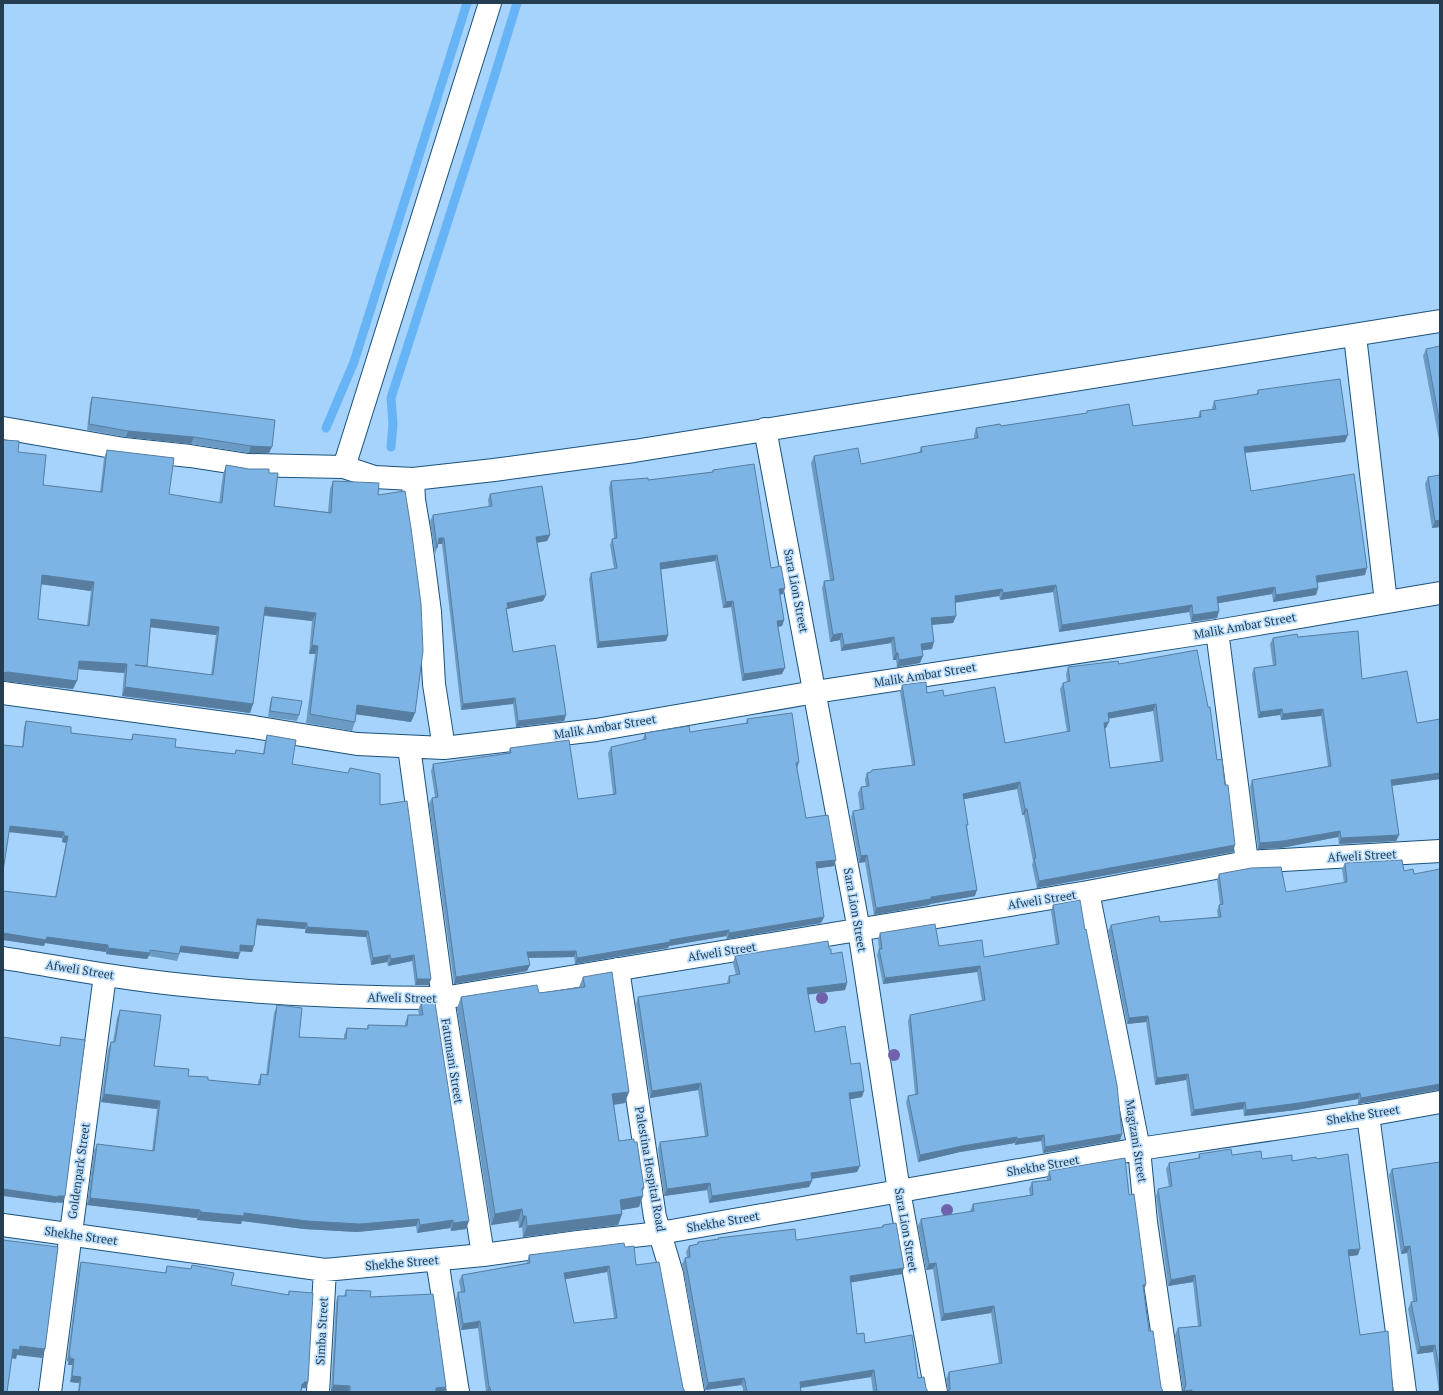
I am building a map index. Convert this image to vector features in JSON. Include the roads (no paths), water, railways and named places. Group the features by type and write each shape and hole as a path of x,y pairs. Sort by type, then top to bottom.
{"street":[{"path":"344,467 490,3"},
{"path":"3,428 124,449 190,456 248,465 344,467 374,477 413,479 494,470 634,451 1355,336 1440,321"},
{"path":"1355,336 1386,602"},
{"name":"Sara Lion Street","path":"765,430 859,930 899,1191 936,1392"},
{"path":"413,479 414,500 430,612 434,684 444,748"},
{"name":"Malik Ambar Street","path":"3,693 254,727 357,744 444,748 596,730 815,692 1217,631 1440,593"},
{"path":"1217,631 1248,862"},
{"name":"Fatumani Street","path":"409,747 443,998 483,1255"},
{"name":"Afweli Street","path":"3,958 106,975 173,984 344,997 443,998 1088,892 1248,862 1440,851"},
{"name":"Magizani Street","path":"1088,892 1139,1149 1146,1222 1171,1392"},
{"name":"Palestina Hospital Road","path":"618,969 655,1217 672,1274 693,1392"},
{"name":"Goldenpark Street","path":"50,1392 70,1234 106,975"},
{"name":"Shekhe Street","path":"3,1225 325,1270 483,1255 660,1233 1139,1149 1368,1115 1440,1102"},
{"path":"1368,1115 1405,1392"},
{"path":"437,1260 458,1392"},
{"name":"Simba Street","path":"318,1392 325,1270"}],"waterway":[{"path":"326,428 354,362 467,3"},
{"path":"391,447 393,424 391,398 517,3"}]}
